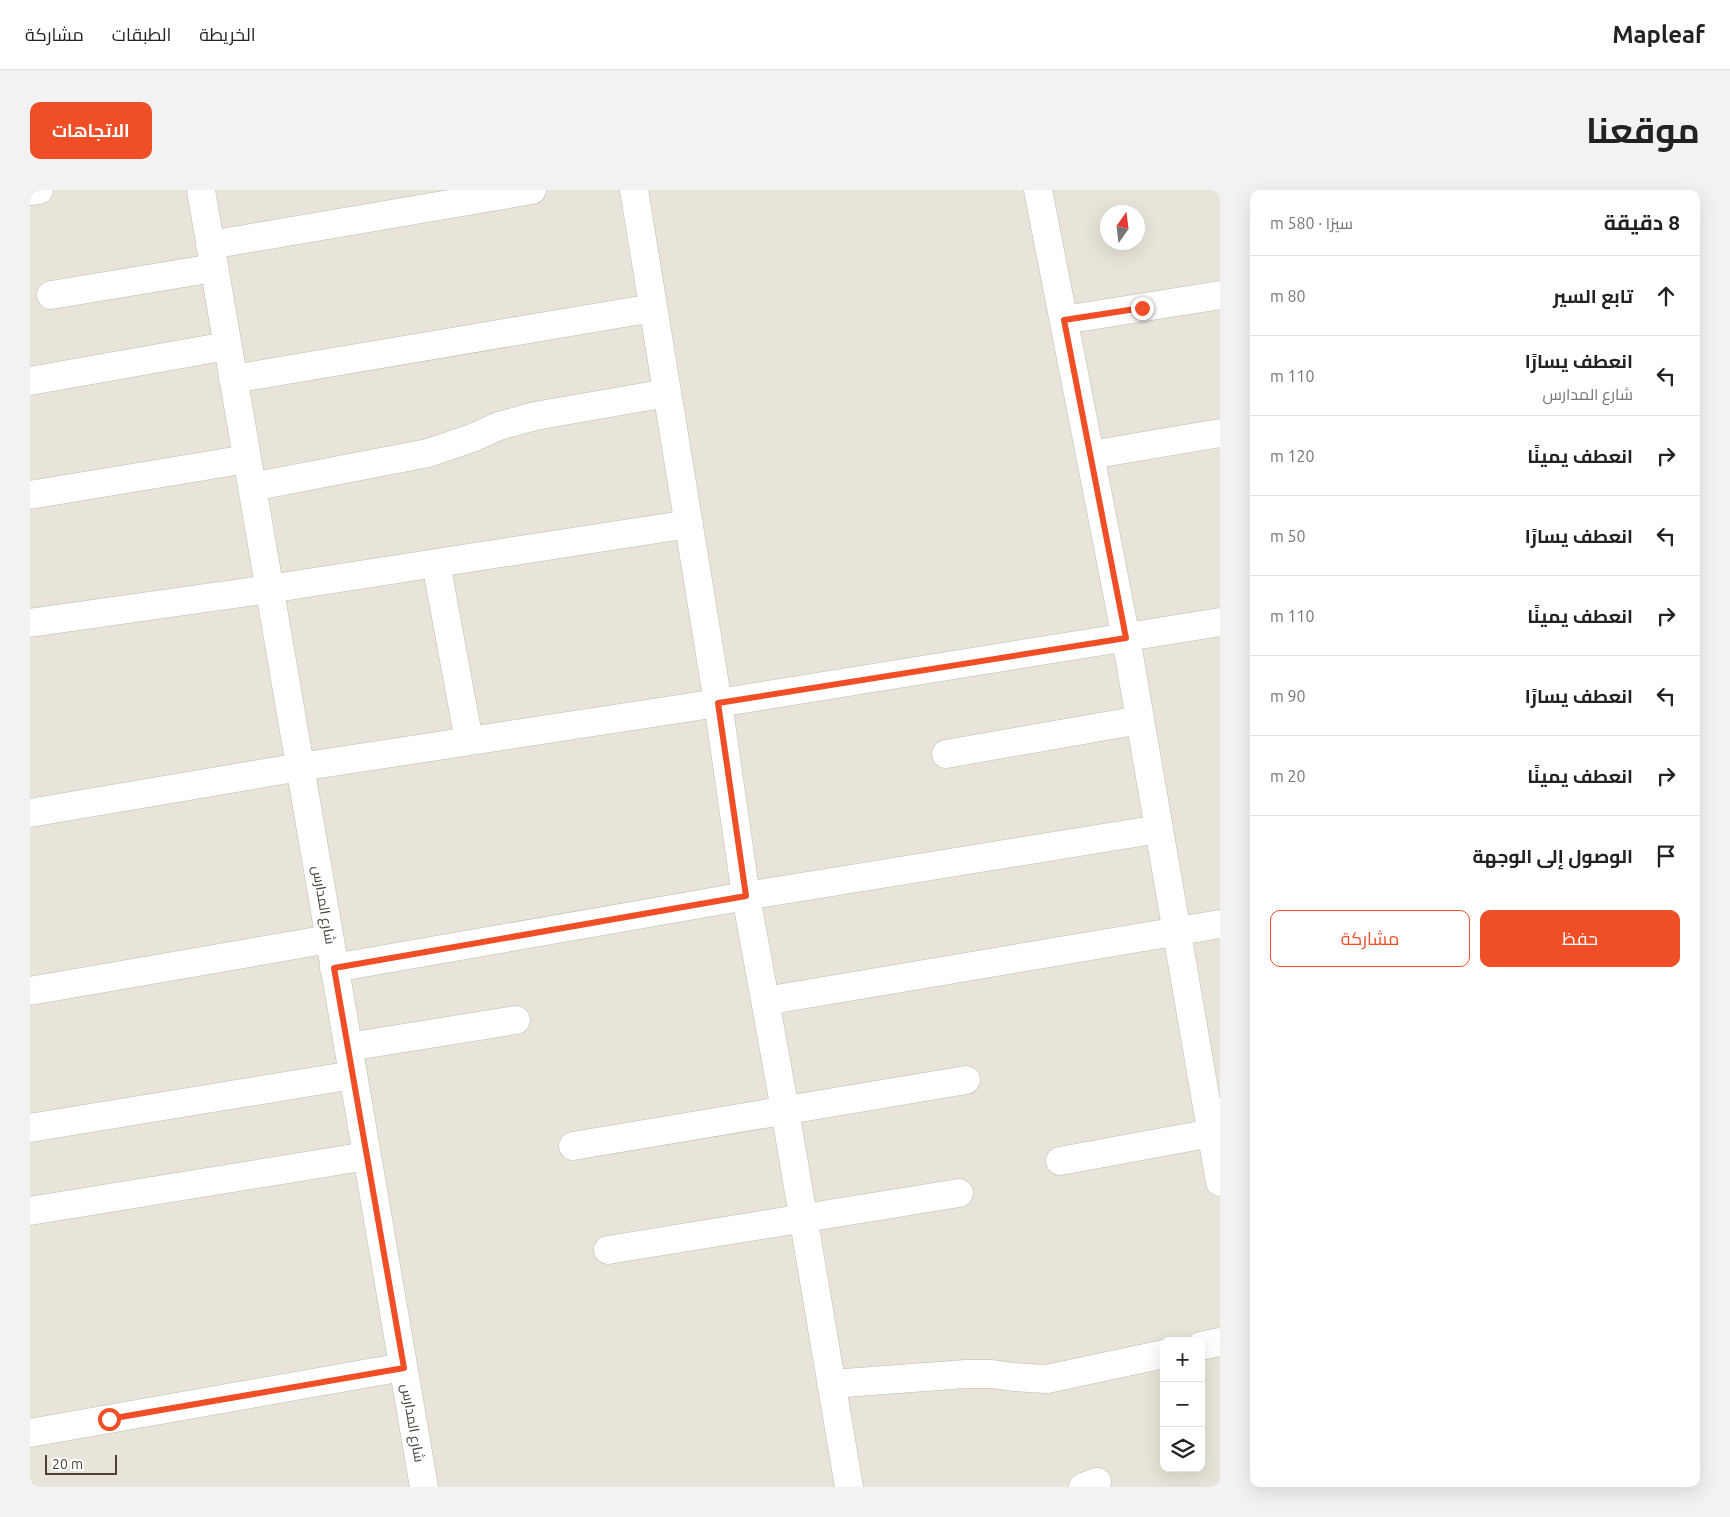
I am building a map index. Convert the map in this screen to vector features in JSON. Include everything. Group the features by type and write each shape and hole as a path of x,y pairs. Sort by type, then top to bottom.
{"street":[{"path":"30,191 38,190"},
{"name":"شارع المدارس","path":"200,190 424,1487"},
{"path":"51,295 212,257 532,190"},
{"path":"634,190 718,703 746,896 849,1487"},
{"path":"1038,190 1126,638 1220,1182"},
{"path":"1064,320 1220,295"},
{"path":"233,379 653,308"},
{"path":"30,380 228,346"},
{"path":"252,487 428,453 472,438 499,426 535,416 667,393"},
{"path":"1090,455 1220,434"},
{"path":"30,495 247,459"},
{"path":"30,623 269,589 689,524"},
{"path":"436,563 468,741"},
{"path":"30,813 300,767 718,703 1220,622"},
{"path":"946,754 1140,720"},
{"path":"334,968 746,896 1159,829"},
{"path":"765,1001 1220,924"},
{"path":"30,991 329,939"},
{"path":"348,1047 516,1020"},
{"path":"30,1128 353,1075"},
{"path":"573,1146 966,1080"},
{"path":"1060,1161 1212,1133"},
{"path":"30,1212 367,1156"},
{"path":"608,1250 959,1193"},
{"path":"1205,1345 1220,1342"},
{"path":"831,1384 966,1374 992,1374 1047,1379 1160,1355"},
{"path":"30,1433 404,1368"}],"shaded area":[{"path":"30,190 1220,190 1220,1487 30,1487"}],"route":[{"path":"109,1419 404,1368 334,968 746,896 718,703 1126,638 1064,320 1142,308"}]}
